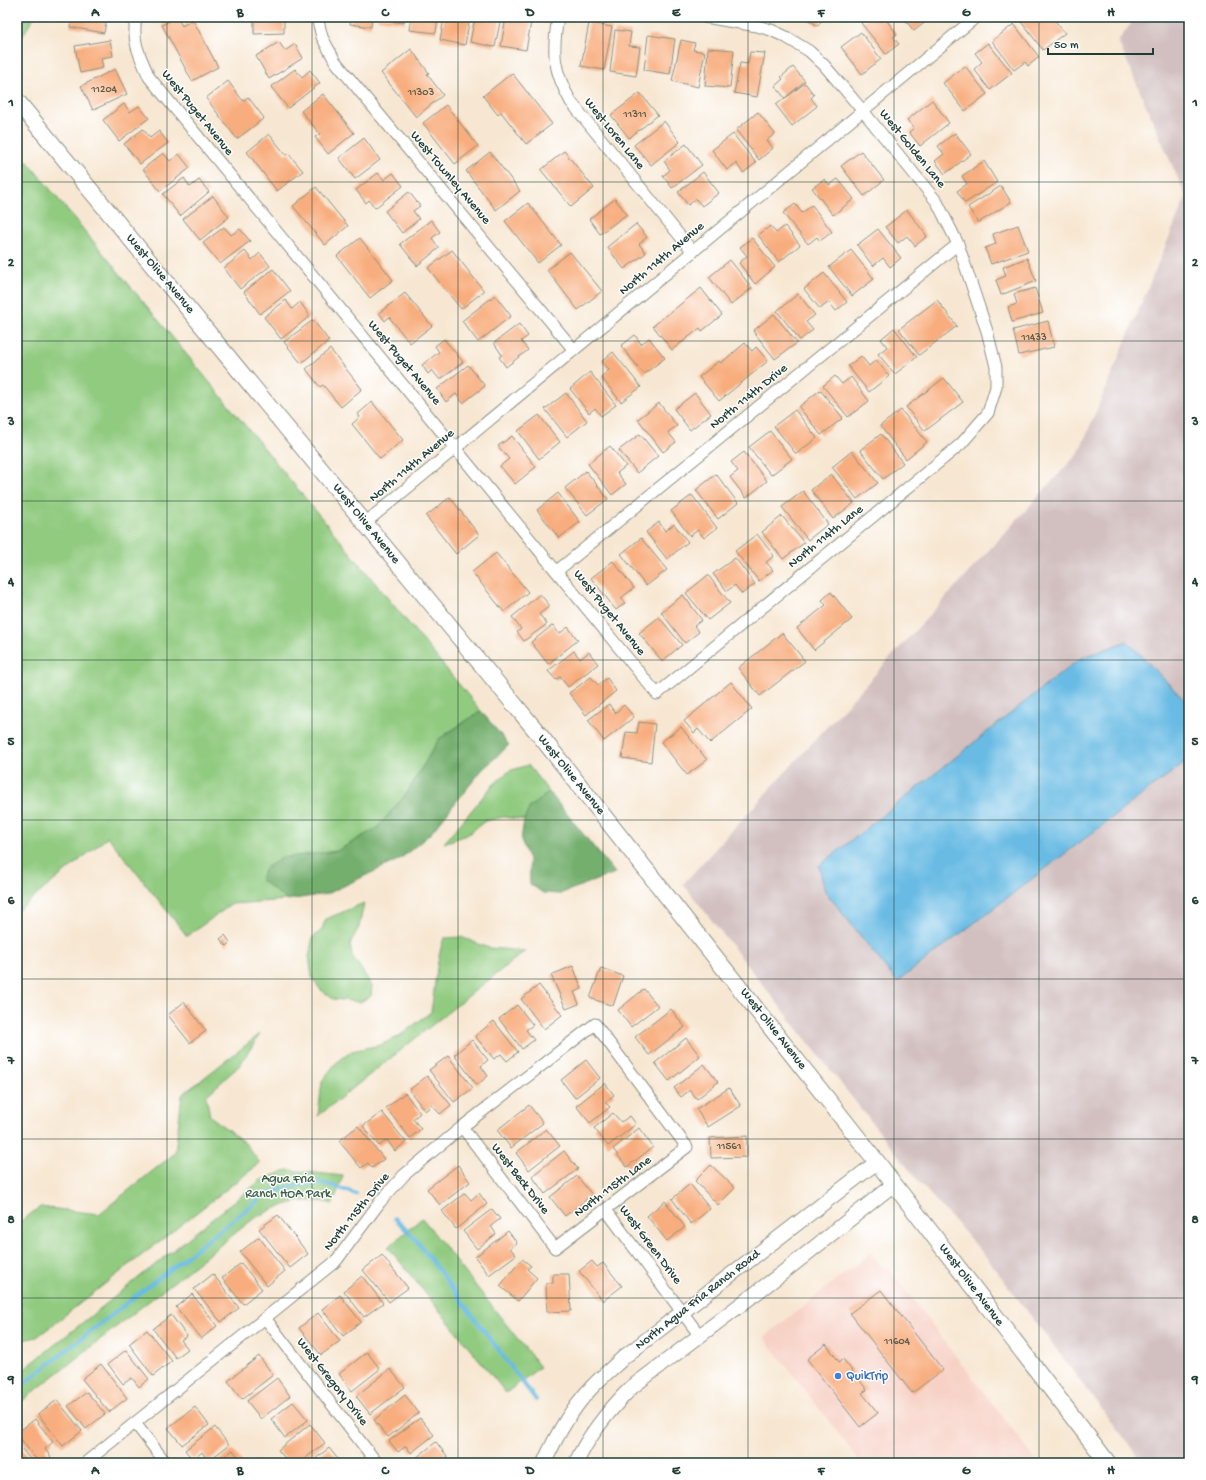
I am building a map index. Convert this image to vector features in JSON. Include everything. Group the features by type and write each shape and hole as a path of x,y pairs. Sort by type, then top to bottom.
{"main road":[{"name":"West Olive Avenue","path":"17,101 543,739 877,1162 1108,1463"}],"street":[{"name":"West Puget Avenue","path":"136,17 134,31 136,46 149,77 657,694"},
{"name":"West Townley Avenue","path":"317,17 322,37 335,61 574,350"},
{"name":"West Loren Lane","path":"558,17 555,37 555,66 563,89 571,102 693,252"},
{"name":"West Golden Lane","path":"705,17 757,26 786,37 809,52 824,65 937,202 958,244 992,348 996,367 996,387"},
{"name":"North 114th Avenue","path":"365,522 976,17"},
{"name":"North 114th Drive","path":"557,571 958,244"},
{"name":"North 114th Lane","path":"657,694 961,444 988,413 996,387"},
{"name":"North 115th Drive","path":"85,1463 336,1261 380,1202 404,1175 462,1127 595,1024 687,1147"},
{"name":"West Beck Drive","path":"462,1127 556,1248"},
{"name":"North 115th Lane","path":"556,1248 687,1147"},
{"name":"North Agua Fria Ranch Road","path":"544,1463 552,1446 570,1416 593,1386 624,1357 877,1162"},
{"path":"576,1463 592,1434 617,1402 645,1377 700,1336 894,1184"},
{"name":"West Green Drive","path":"606,1210 700,1336"},
{"name":"West Gregory Drive","path":"265,1318 377,1463"},
{"path":"135,1423 166,1463"}],"shaded area":[{"path":"1136,17 1189,17 1189,1463 1143,1463 983,1253 919,1182 683,884 1079,452 1186,197 1118,41"},
{"path":"871,1253 882,1267 889,1269 1038,1463 861,1463 764,1337"}],"green space":[{"path":"17,17 34,17 17,45"},
{"path":"17,149 481,711 439,739 407,793 377,828 337,851 282,858 262,880 287,900 232,904 187,936 108,837 17,911"},
{"path":"481,711 509,745 482,770 430,834 400,859 327,894 287,900 261,880 264,869 282,858 337,851 377,828 407,793 439,739"},
{"path":"528,765 549,792 530,807 524,820 504,817 485,821 467,835 444,843 492,786 509,771"},
{"path":"549,792 615,873 559,894 543,893 530,884 529,860 521,840 524,820 530,807"},
{"path":"364,903 359,927 350,944 352,955 372,986 371,996 360,1002 333,999 320,989 312,977 309,956 313,937 321,931 326,919"},
{"path":"461,937 489,948 525,951 318,1116 322,1081 336,1063 352,1051 380,1045 398,1037 431,1012 437,965 444,938"},
{"path":"260,1034 240,1065 206,1096 210,1116 245,1143 260,1163 37,1337 17,1341 17,1224 40,1207 99,1214 175,1153 182,1095"},
{"name":"Agua Fria Ranch HOA Park","path":"288,1170 343,1176 333,1204 301,1201 281,1206 252,1220 17,1405 17,1375 261,1180"},
{"path":"422,1218 540,1367 506,1393 388,1247"}],"water":[{"path":"1127,641 1189,705 1189,759 897,982 825,891 819,866 1079,659"}],"building":[{"path":"72,17 107,17 104,33 70,27"},
{"path":"177,17 182,26 193,20 218,67 192,81 162,25"},
{"path":"254,17 284,17 284,33 254,34"},
{"path":"351,17 372,17 371,27 350,24"},
{"path":"378,17 405,17 404,23 378,19"},
{"path":"411,17 438,17 436,33 409,30"},
{"path":"444,17 470,17 465,45 440,40"},
{"path":"475,17 501,17 495,47 470,42"},
{"path":"506,17 532,17 526,50 501,46"},
{"path":"804,17 823,17 818,26"},
{"path":"869,17 884,17 897,34 893,37 899,44 886,54 861,23"},
{"path":"903,17 932,17 914,31"},
{"path":"1052,17 1065,33 1043,50 1018,18"},
{"path":"589,23 612,27 604,70 581,66"},
{"path":"1014,24 1039,57 1028,66 1025,62 1014,70 992,41"},
{"path":"615,30 631,32 629,46 640,47 636,76 610,72"},
{"path":"861,32 881,59 862,74 841,47"},
{"path":"648,35 675,39 670,74 644,70"},
{"path":"110,40 113,56 101,58 103,68 80,73 75,46"},
{"path":"681,40 695,43 693,50 705,52 698,87 672,81"},
{"path":"279,42 285,51 295,44 303,58 269,79 256,56"},
{"path":"988,43 1012,73 990,90 974,69 982,62 975,53"},
{"path":"708,48 734,50 730,88 705,86"},
{"path":"411,49 443,95 416,117 381,73"},
{"path":"750,52 765,53 757,97 734,93 740,63 748,64"},
{"path":"965,66 987,94 965,111 943,83"},
{"path":"793,67 805,81 785,98 775,86 783,79 781,77"},
{"path":"115,69 127,94 93,110 81,86"},
{"path":"295,69 302,77 310,70 320,83 288,108 271,87"},
{"path":"512,73 552,124 526,144 501,112 498,115 483,96"},
{"path":"228,81 243,101 248,97 264,118 237,139 206,98"},
{"path":"805,83 814,95 811,98 817,106 792,126 776,105"},
{"path":"640,93 658,115 629,138 611,115"},
{"path":"323,94 354,133 328,154 315,137 320,134 301,111"},
{"path":"932,100 949,123 920,146 909,132 914,128 907,120"},
{"path":"124,104 130,112 139,106 149,118 119,141 103,120"},
{"path":"446,105 478,146 455,164 423,123"},
{"path":"758,112 775,134 767,140 773,148 759,160 736,130"},
{"path":"664,121 680,142 651,165 634,145"},
{"path":"143,129 150,138 159,131 168,143 140,164 124,144"},
{"path":"955,133 971,154 945,174 935,161 944,154 938,146"},
{"path":"269,134 286,155 288,153 303,171 277,191 247,152"},
{"path":"733,134 756,163 743,173 736,163 727,170 712,150"},
{"path":"364,138 380,160 355,179 339,158"},
{"path":"686,144 702,165 672,188 663,176 670,170 664,161"},
{"path":"564,151 594,188 571,207 541,170"},
{"path":"861,151 884,180 864,196 841,166"},
{"path":"490,152 520,191 496,210 466,171"},
{"path":"163,153 170,161 179,154 190,168 160,191 143,169"},
{"path":"984,161 997,182 965,203 957,191 967,184 962,176"},
{"path":"703,172 719,193 702,206 696,199 688,205 678,192"},
{"path":"378,173 384,180 393,173 403,186 375,208 369,200 366,203 356,190"},
{"path":"184,178 190,187 199,180 209,192 180,216 163,194"},
{"path":"825,179 829,185 838,179 854,199 833,215 812,188"},
{"path":"1001,186 1011,202 978,223 968,207"},
{"path":"316,187 348,226 325,245 293,206"},
{"path":"409,192 420,206 413,211 419,219 402,233 385,211"},
{"path":"213,196 229,217 200,240 183,219"},
{"path":"615,199 627,214 600,234 589,219"},
{"path":"528,203 561,245 538,263 505,221"},
{"path":"795,204 802,213 812,205 832,232 820,241 817,237 808,244 783,213"},
{"path":"907,210 927,236 915,246 907,236 898,243 885,227"},
{"path":"431,220 440,232 432,238 439,248 417,266 400,244"},
{"path":"636,224 647,237 639,244 646,253 624,269 607,247"},
{"path":"1018,225 1028,251 991,264 985,248 996,244 993,234"},
{"path":"771,226 776,233 785,226 800,245 779,262 758,235"},
{"path":"224,227 231,235 240,229 250,241 220,264 203,243"},
{"path":"878,229 901,258 890,267 883,258 873,266 857,245"},
{"path":"360,238 393,280 370,298 337,256"},
{"path":"752,238 775,267 755,284 739,263 747,256 740,247"},
{"path":"452,250 484,291 461,309 428,268"},
{"path":"851,250 874,279 852,296 829,267"},
{"path":"245,251 252,260 260,253 270,266 240,289 224,268"},
{"path":"570,252 602,291 578,310 547,270"},
{"path":"1027,258 1036,281 1001,295 996,280 1006,276 1003,267"},
{"path":"730,260 752,288 731,305 709,277"},
{"path":"273,269 290,291 260,314 244,292"},
{"path":"824,273 847,302 836,311 829,302 820,309 804,289"},
{"path":"701,288 722,315 702,331 700,328 672,350 653,326"},
{"path":"1035,288 1043,313 1012,322 1008,307 1017,304 1014,294"},
{"path":"405,293 432,326 410,343 389,317 385,321 379,313"},
{"path":"798,294 815,315 806,322 813,330 800,340 777,311"},
{"path":"495,295 511,316 478,342 462,321"},
{"path":"286,300 292,309 300,302 310,316 281,339 264,317"},
{"path":"937,300 957,326 919,355 899,329"},
{"path":"774,314 797,343 775,359 753,331"},
{"path":"313,320 329,341 301,363 284,342"},
{"path":"1048,321 1054,347 1019,355 1013,330"},
{"path":"519,324 528,336 521,341 528,350 506,367 499,357 502,355 494,343"},
{"path":"894,328 917,357 895,374 878,354 887,347 881,339"},
{"path":"635,335 641,344 649,338 665,358 644,374 621,346"},
{"path":"444,339 463,362 440,380 432,370 428,374 422,365 439,352 435,346"},
{"path":"745,343 752,351 756,347 768,361 719,401 699,377 719,361 721,363"},
{"path":"330,349 362,389 341,407 323,385 320,387 306,369"},
{"path":"613,352 641,387 621,402 601,377 609,370 602,361"},
{"path":"861,356 869,366 876,360 889,376 869,392 848,366"},
{"path":"468,365 485,386 463,403 456,394 446,402 437,389"},
{"path":"590,372 616,405 601,416 595,408 589,413 570,389"},
{"path":"835,376 842,384 851,377 869,401 848,417 823,386"},
{"path":"944,378 963,402 925,431 906,407"},
{"path":"820,390 843,418 821,435 799,407"},
{"path":"566,393 587,421 567,437 545,409"},
{"path":"695,393 711,414 690,430 674,409"},
{"path":"372,402 403,440 380,459 352,424 360,417 358,414"},
{"path":"659,403 677,426 668,432 676,442 663,452 638,419"},
{"path":"795,410 817,438 796,454 774,426"},
{"path":"901,410 927,442 906,459 880,426"},
{"path":"539,415 560,442 539,459 518,431"},
{"path":"770,431 792,459 771,475 749,447"},
{"path":"640,434 658,456 637,473 619,450"},
{"path":"881,434 903,463 883,479 860,450"},
{"path":"512,436 536,467 515,484 500,466 509,459 498,446"},
{"path":"610,446 626,466 617,473 626,484 612,495 588,464"},
{"path":"852,451 878,483 857,499 832,467"},
{"path":"744,452 767,481 746,498 730,477 738,471 731,462"},
{"path":"586,471 608,499 587,515 565,488"},
{"path":"716,474 738,503 718,519 696,490"},
{"path":"831,474 854,503 833,519 811,490"},
{"path":"803,491 828,524 808,540 782,507"},
{"path":"558,493 580,522 559,538 537,510"},
{"path":"692,495 717,528 704,538 698,530 690,536 671,511"},
{"path":"450,497 479,535 456,554 426,516"},
{"path":"782,516 804,543 783,559 762,532"},
{"path":"659,522 665,531 674,524 688,542 667,559 646,532"},
{"path":"757,534 774,556 766,562 773,570 759,581 735,551"},
{"path":"641,538 667,570 646,586 621,554"},
{"path":"496,553 528,592 504,612 472,572"},
{"path":"735,558 755,584 742,594 735,585 727,591 713,574"},
{"path":"613,561 634,588 621,598 625,603 616,610 591,578"},
{"path":"708,575 730,603 708,620 686,593"},
{"path":"831,592 852,619 814,650 797,628 826,605 822,600"},
{"path":"540,594 550,606 539,614 547,624 524,641 517,632 521,629 512,617"},
{"path":"683,595 702,620 694,626 699,632 685,643 661,612"},
{"path":"659,617 682,645 662,661 639,633"},
{"path":"553,625 559,634 568,627 578,640 548,664 531,642"},
{"path":"782,633 805,661 760,696 738,668"},
{"path":"574,651 580,659 589,652 598,664 568,687 560,677 556,680 548,671"},
{"path":"591,677 598,685 607,678 616,691 586,715 569,693"},
{"path":"731,682 752,709 710,743 698,729 694,733 684,721"},
{"path":"609,704 615,713 624,705 634,717 604,741 588,720"},
{"path":"639,722 655,724 651,762 622,758 626,732 637,733"},
{"path":"681,727 707,760 687,775 661,742"},
{"path":"225,935 230,942 226,946 220,939"},
{"path":"573,966 582,989 574,992 579,1004 566,1009 551,975"},
{"path":"601,968 623,976 613,1006 590,998"},
{"path":"539,985 562,1015 544,1029 521,999"},
{"path":"644,989 658,1006 631,1027 618,1010"},
{"path":"184,1002 206,1031 190,1043 168,1015"},
{"path":"517,1005 533,1025 526,1030 534,1040 522,1049 499,1019"},
{"path":"671,1009 685,1027 649,1055 635,1037"},
{"path":"494,1021 518,1052 507,1061 501,1054 494,1059 475,1036"},
{"path":"686,1038 700,1056 669,1081 655,1063"},
{"path":"472,1040 488,1060 481,1066 488,1076 477,1085 454,1055"},
{"path":"448,1056 473,1088 454,1102 429,1070"},
{"path":"586,1060 600,1078 575,1098 561,1080"},
{"path":"704,1064 718,1082 697,1099 690,1090 681,1097 674,1088"},
{"path":"427,1076 451,1105 440,1114 432,1105 425,1111 409,1090"},
{"path":"605,1083 614,1095 605,1102 610,1107 590,1123 576,1106"},
{"path":"729,1088 741,1106 708,1127 696,1109"},
{"path":"405,1093 420,1113 413,1119 421,1129 410,1138 386,1108"},
{"path":"529,1105 543,1123 511,1148 497,1130"},
{"path":"382,1112 406,1142 395,1151 387,1140 379,1146 363,1126"},
{"path":"613,1113 621,1122 630,1116 636,1124 608,1146 594,1128"},
{"path":"358,1126 384,1159 372,1168 368,1163 361,1168 339,1141"},
{"path":"639,1128 653,1147 627,1167 613,1149"},
{"path":"546,1129 560,1146 529,1170 516,1153"},
{"path":"747,1136 747,1157 711,1158 710,1138"},
{"path":"564,1151 578,1169 545,1194 532,1176"},
{"path":"458,1165 470,1182 440,1205 427,1189"},
{"path":"711,1165 735,1188 718,1205 695,1181"},
{"path":"577,1176 592,1195 565,1216 550,1197"},
{"path":"690,1184 710,1209 691,1224 672,1199"},
{"path":"465,1193 471,1200 479,1193 487,1204 456,1229 442,1211"},
{"path":"665,1201 685,1227 667,1241 647,1216"},
{"path":"492,1209 500,1219 491,1226 496,1234 477,1249 463,1231"},
{"path":"278,1215 308,1254 290,1268 259,1229"},
{"path":"508,1231 517,1243 510,1248 516,1255 489,1275 475,1257"},
{"path":"259,1237 285,1271 267,1286 240,1252"},
{"path":"382,1255 408,1288 389,1302 363,1270"},
{"path":"522,1259 531,1266 527,1269 537,1278 518,1301 500,1286"},
{"path":"592,1261 597,1267 603,1263 622,1286 603,1301 579,1271"},
{"path":"241,1263 262,1289 243,1304 222,1278"},
{"path":"213,1274 239,1308 221,1322 194,1289"},
{"path":"553,1274 569,1274 571,1311 547,1312 546,1283 553,1283"},
{"path":"362,1276 383,1303 364,1317 344,1291"},
{"name":"QuikTrip","path":"881,1290 943,1370 912,1393 850,1313"},
{"path":"192,1294 217,1326 201,1339 176,1307"},
{"path":"340,1295 361,1322 343,1336 322,1309"},
{"path":"318,1313 340,1341 321,1355 299,1328"},
{"path":"171,1315 187,1336 181,1340 188,1349 176,1358 153,1329"},
{"path":"147,1330 172,1361 153,1376 129,1344"},
{"name":"QuikTrip","path":"826,1344 839,1362 843,1359 867,1390 862,1393 878,1413 860,1427 807,1359"},
{"path":"126,1350 149,1379 139,1387 132,1378 123,1384 108,1364"},
{"path":"367,1352 380,1369 352,1391 339,1374"},
{"path":"259,1356 273,1375 242,1399 228,1381"},
{"path":"101,1364 127,1398 109,1412 82,1379"},
{"path":"390,1369 405,1387 370,1414 356,1396"},
{"path":"277,1378 290,1396 261,1419 247,1401"},
{"path":"87,1392 105,1414 86,1429 68,1406"},
{"path":"405,1395 419,1413 388,1437 374,1420"},
{"path":"57,1400 82,1431 63,1446 38,1414"},
{"path":"293,1402 308,1420 285,1438 271,1419"},
{"path":"195,1407 209,1425 182,1445 168,1428"},
{"path":"420,1418 434,1435 411,1453 406,1446 398,1452 389,1441"},
{"path":"35,1419 53,1442 45,1449 51,1457 44,1463 39,1463 17,1434"},
{"path":"310,1424 325,1443 299,1463 289,1463 278,1450"},
{"path":"215,1427 229,1445 208,1461 202,1452 193,1460 185,1450"},
{"path":"436,1442 451,1461 447,1463 410,1463"},
{"path":"17,1443 33,1463 17,1463"},
{"path":"329,1448 341,1463 310,1463"},
{"path":"233,1450 243,1463 216,1463"}],"waterway":[{"path":"17,1389 265,1195 297,1185 310,1183 332,1185 356,1194"},
{"path":"395,1218 416,1240 536,1400"}],"place":[{"name":"QuikTrip","path":"838,1376"}]}
